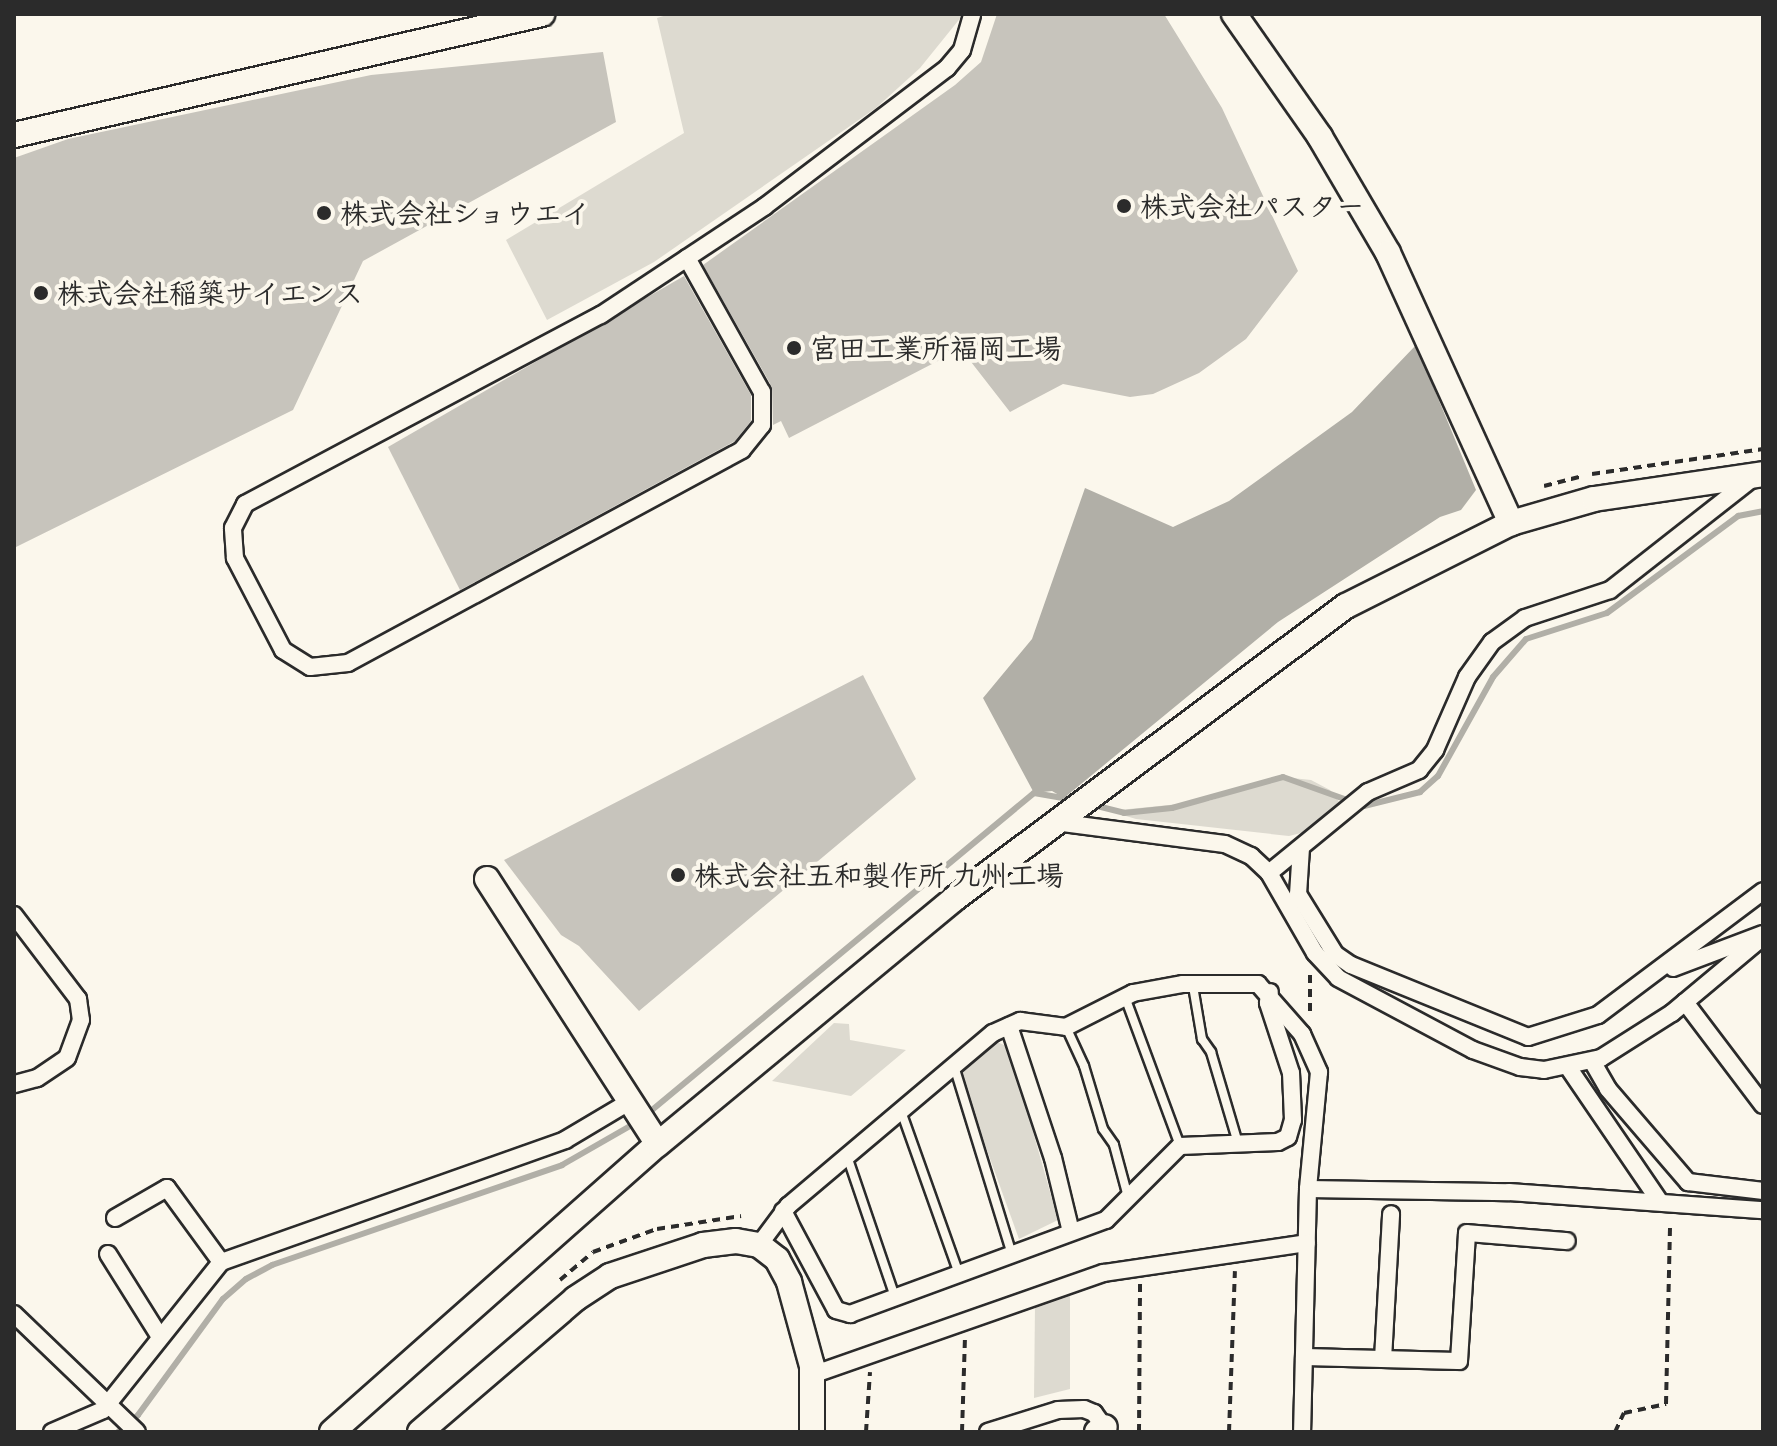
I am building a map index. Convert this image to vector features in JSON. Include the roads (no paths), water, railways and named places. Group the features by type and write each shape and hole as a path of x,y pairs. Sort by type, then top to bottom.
{"street":[{"path":"14,135 542,14"},
{"path":"687,258 762,392 762,425 742,450 348,663 310,667 283,650 235,558 233,528 245,504 601,315 687,258 947,68 962,50 972,14"},
{"path":"1234,14 1320,137 1388,253 1511,523"},
{"path":"339,1429 658,1144 1061,817 1346,606 1511,523 1594,499 1761,472"},
{"path":"1269,873 1368,792 1399,783 1419,770 1435,750 1467,677 1492,642 1525,618 1610,590 1761,472"},
{"path":"1061,817 1225,844 1251,856 1269,873 1315,953 1338,978 1473,1050 1520,1067 1568,1067 1592,1061 1641,1036 1763,936"},
{"path":"1301,848 1298,894 1335,954 1513,1034 1528,1037 1598,1015 1660,973 1723,917 1763,891"},
{"path":"487,879 658,1144"},
{"path":"14,915 78,999 81,1020 67,1058 37,1078 14,1084"},
{"path":"1660,973 1744,936 1763,936"},
{"path":"759,1245 783,1211 954,1066 1009,1026 1020,1021 1066,1027 1124,996 1193,986 1258,984 1270,992 1311,1054 1319,1072 1308,1189 1302,1432"},
{"path":"783,1211 836,1310 850,1314 1106,1220 1180,1146 1278,1142 1288,1137 1293,1120 1291,1073 1268,1003 1270,992"},
{"path":"1685,1002 1763,1105"},
{"path":"1009,1026 1053,1158 1071,1232"},
{"path":"1592,1061 1608,1089 1688,1182 1763,1191"},
{"path":"1568,1067 1665,1203"},
{"path":"52,1432 103,1410 221,1262 565,1140 629,1102"},
{"path":"115,1218 167,1188 221,1262"},
{"path":"1308,1189 1449,1189 1763,1210"},
{"path":"1383,1359 1391,1214"},
{"path":"1304,1357 1459,1361 1467,1233 1567,1241"},
{"path":"812,1375 1104,1273 1140,1265 1307,1243"},
{"path":"420,1432 575,1299 610,1276 703,1245 759,1245 777,1259 789,1282 812,1375 812,1432"},
{"path":"108,1254 160,1337"},
{"path":"14,1314 137,1432"},
{"path":"988,1432 1058,1410 1084,1409 1103,1430"}],"lane":[{"path":"1193,986 1202,1039 1211,1052 1238,1144"},
{"path":"1124,996 1180,1146"},
{"path":"1066,1027 1103,1129 1114,1145 1128,1198"},
{"path":"954,1066 1012,1254"},
{"path":"901,1111 959,1274"},
{"path":"847,1156 896,1297"}],"waterway":[{"path":"1093,805 1124,813 1172,808 1283,777 1364,806 1420,792 1438,776 1493,677 1526,639 1607,613 1738,516 1763,511"},
{"path":"646,1115 1034,793 1074,800"},
{"path":"118,1432 138,1415 223,1299 246,1279 272,1265 562,1165 637,1122"}],"place":[{"name":"株式会社パスター","path":"1124,206"},
{"name":"株式会社ショウエイ","path":"324,213"},
{"name":"株式会社稲築サイエンス","path":"41,293"},
{"name":"宮田工業所福岡工場","path":"794,348"},
{"name":"株式会社五和製作所 九州工場","path":"678,875"}]}
